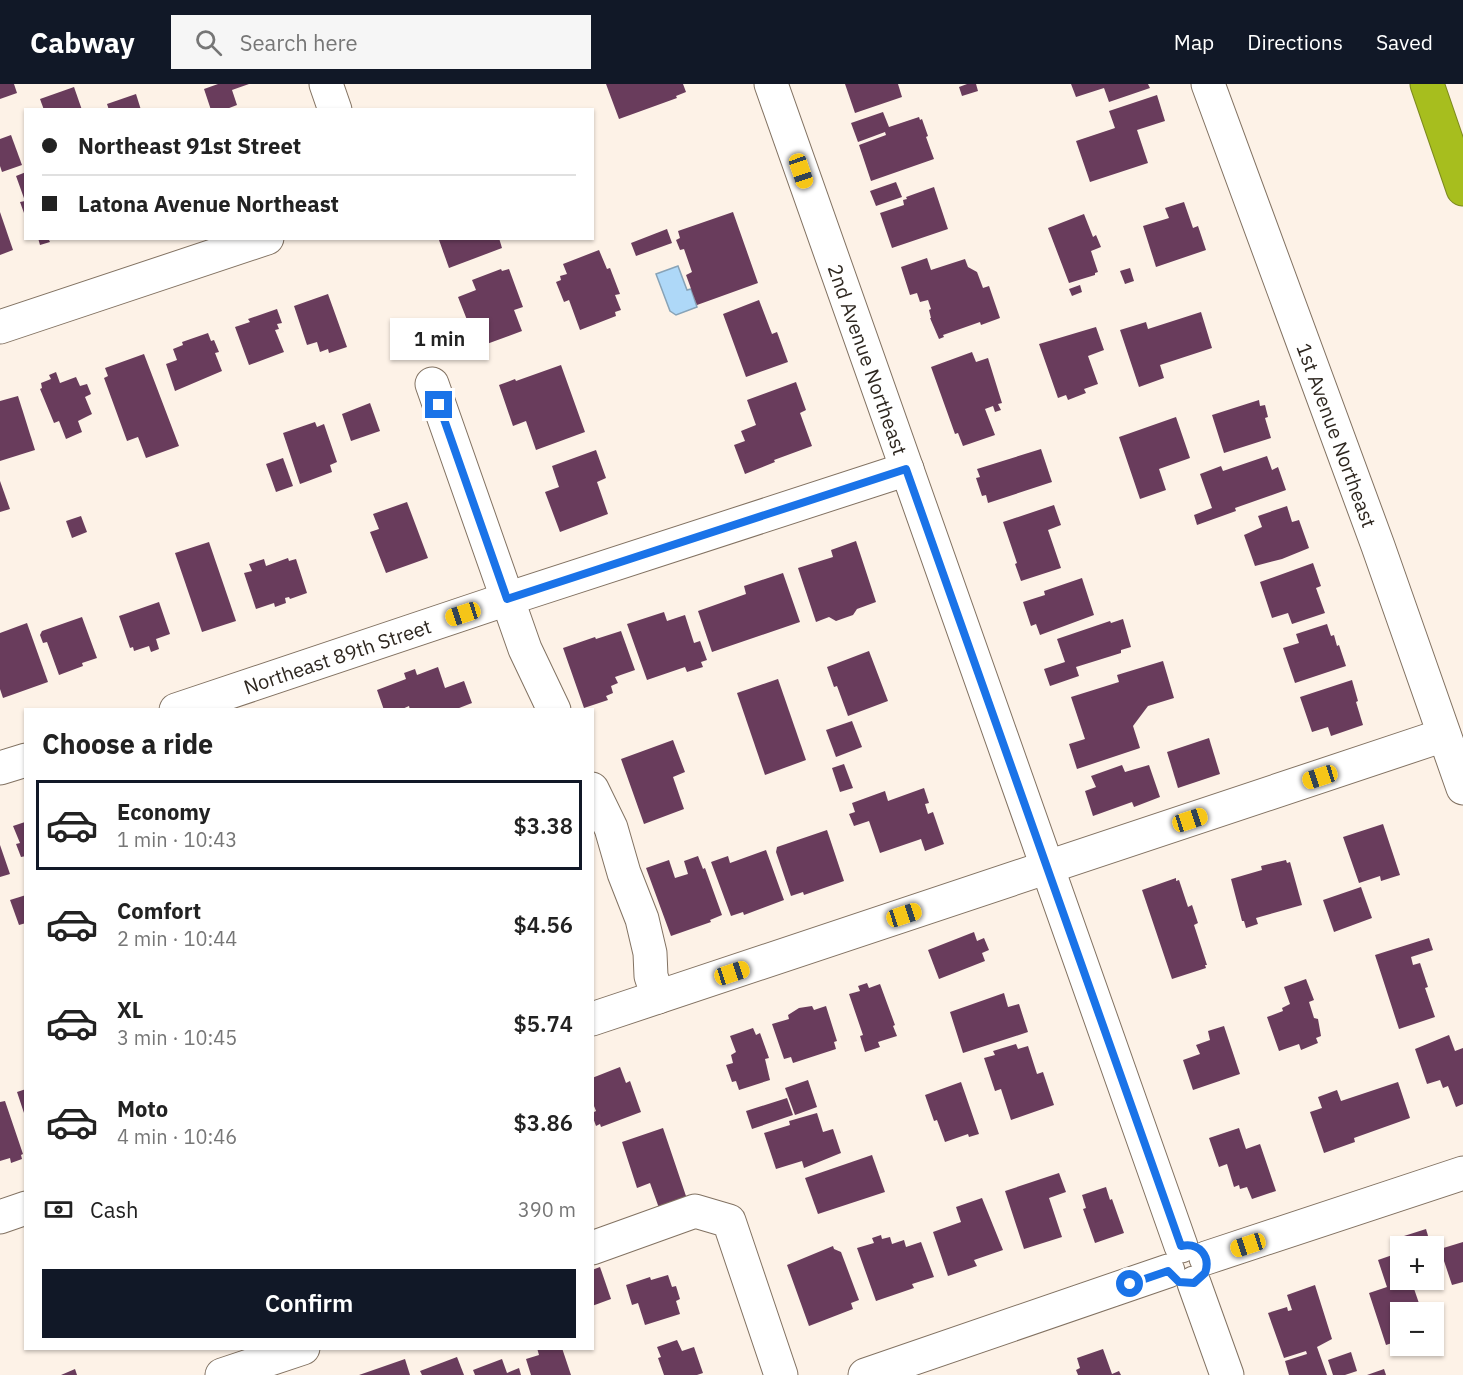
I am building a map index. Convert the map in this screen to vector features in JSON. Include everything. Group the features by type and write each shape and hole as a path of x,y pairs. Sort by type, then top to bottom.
{"highway":[{"path":"1427,84 1463,189"}],"street":[{"path":"326,84 334,108"},
{"name":"2nd Avenue Northeast","path":"771,84 1227,1375"},
{"name":"1st Avenue Northeast","path":"1208,84 1378,546 1463,788"},
{"path":"0,327 261,240"},
{"path":"432,384 525,649 553,708"},
{"name":"Northeast 89th Street","path":"182,708 906,469"},
{"path":"594,1018 1444,735"},
{"path":"0,768 24,761"},
{"path":"594,793 611,828 624,873 642,919 650,953 651,976 658,997"},
{"path":"865,1375 1463,1173"},
{"path":"0,1216 24,1209"},
{"path":"594,1247 695,1212 729,1221 781,1375"},
{"path":"222,1375 297,1350"}],"water":[{"path":"678,266 687,290 691,289 697,307 676,315 670,311 656,274"}],"building":[{"path":"0,84 14,84 17,93 0,99"},
{"path":"218,84 249,84 232,90 237,105 229,108 210,108 204,89"},
{"path":"606,84 683,84 686,92 676,96 677,98 619,119"},
{"path":"845,84 898,84 902,97 855,113"},
{"path":"976,84 978,91 962,96 959,87"},
{"path":"1071,84 1148,84 1150,88 1109,102 1104,88 1076,97"},
{"path":"74,87 81,108 43,108 40,99"},
{"path":"136,94 140,108 108,108 107,104"},
{"path":"1157,95 1165,121 1137,130 1148,163 1090,182 1076,141 1115,128 1109,111"},
{"path":"883,112 889,127 919,117 920,120 922,119 934,159 871,181 859,145 886,135 885,132 858,142 851,123"},
{"path":"11,135 22,165 2,172 0,139"},
{"path":"24,173 24,198 16,176"},
{"path":"896,182 902,197 876,206 870,191"},
{"path":"934,187 948,229 892,248 880,213 904,205 903,200 907,199 906,197"},
{"path":"24,201 24,213 20,202"},
{"path":"1184,202 1193,228 1198,226 1206,250 1156,267 1143,226 1169,218 1165,208"},
{"path":"0,212 13,250 0,255"},
{"path":"733,212 758,283 697,305 686,275 692,272 684,249 680,250 676,240 680,238 678,231"},
{"path":"1084,214 1093,237 1096,235 1101,247 1091,251 1098,272 1069,283 1048,228"},
{"path":"667,229 672,243 636,256 631,243"},
{"path":"39,240 50,242 40,245"},
{"path":"439,240 500,240 502,248 449,268"},
{"path":"599,250 607,269 610,268 620,294 615,295 621,310 615,312 616,316 580,330 569,300 564,302 556,282 561,280 560,276 567,274 563,264"},
{"path":"927,258 931,270 965,259 968,267 977,272 983,288 989,286 1000,318 981,325 980,322 943,335 944,337 939,339 930,318 929,310 931,309 928,300 920,302 917,293 910,295 901,267"},
{"path":"1130,268 1134,281 1125,284 1120,271"},
{"path":"501,269 502,271 509,269 523,307 514,310 522,331 484,345 478,328 471,330 458,297 476,290 472,280"},
{"path":"1080,285 1082,292 1072,296 1069,289"},
{"path":"328,294 347,347 329,353 328,349 320,352 317,342 307,345 294,306"},
{"path":"759,300 772,334 777,332 788,362 746,377 723,314"},
{"path":"277,309 282,323 277,324 279,329 275,330 284,352 249,365 235,327 250,322 248,319"},
{"path":"1201,312 1212,348 1160,365 1164,378 1139,387 1120,330 1146,322 1148,329"},
{"path":"1096,327 1104,350 1088,356 1098,384 1084,389 1086,393 1068,400 1066,395 1058,398 1039,344"},
{"path":"208,333 219,352 215,353 222,371 175,391 166,364 177,360 173,349 183,345 182,342"},
{"path":"972,352 976,362 988,358 1002,403 998,404 1001,410 995,412 993,406 985,409 995,435 963,446 958,433 955,434 931,367"},
{"path":"144,354 179,446 146,458 138,437 127,441 104,378 108,376 105,368"},
{"path":"561,365 585,432 536,450 526,421 513,426 499,385"},
{"path":"56,372 60,383 76,377 80,386 87,384 91,394 85,397 92,414 78,421 82,432 66,439 59,421 54,423 40,389 42,388 41,383 51,379 49,375"},
{"path":"796,382 806,410 800,413 812,446 745,474 734,445 745,441 741,431 756,425 747,400"},
{"path":"18,396 35,450 0,461 0,401"},
{"path":"1259,400 1260,406 1265,405 1268,417 1265,418 1271,438 1224,453 1212,415"},
{"path":"370,403 380,431 351,441 342,414"},
{"path":"1176,417 1190,458 1159,469 1166,490 1140,499 1119,437"},
{"path":"315,422 317,427 324,424 337,462 330,465 332,472 300,484 283,433"},
{"path":"1041,449 1052,482 988,503 986,495 982,496 976,478 980,477 977,469"},
{"path":"596,450 606,478 597,482 608,514 560,532 545,492 559,487 552,466"},
{"path":"1267,456 1272,470 1278,467 1286,490 1235,508 1236,511 1197,525 1194,515 1212,508 1200,474 1221,466 1223,471"},
{"path":"283,458 293,486 276,492 266,464"},
{"path":"0,481 10,509 0,512"},
{"path":"407,502 428,558 386,573 370,532 379,529 373,514"},
{"path":"1054,505 1061,525 1048,530 1061,568 1021,581 1003,522"},
{"path":"1287,506 1292,522 1299,520 1309,548 1282,559 1255,566 1244,535 1262,527 1258,516"},
{"path":"81,516 87,532 72,538 66,521"},
{"path":"856,541 876,602 857,609 853,615 836,621 829,617 816,622 798,568 833,557 831,550"},
{"path":"209,542 236,621 202,632 175,553"},
{"path":"288,558 289,561 296,559 307,593 290,599 285,598 286,603 275,607 274,603 256,609 244,573 252,571 249,564 264,559 266,566"},
{"path":"1313,563 1321,586 1316,588 1325,613 1292,624 1288,613 1272,618 1260,582"},
{"path":"783,573 800,622 712,652 698,611 746,594 744,586"},
{"path":"1082,578 1094,615 1040,635 1036,624 1031,626 1023,602 1045,595 1044,591"},
{"path":"159,602 170,634 156,639 159,649 151,652 149,646 134,651 133,647 130,648 119,616"},
{"path":"664,612 667,621 685,615 694,643 700,641 707,660 701,662 703,667 687,672 685,667 647,680 627,624"},
{"path":"82,617 97,658 59,675 47,642 43,643 40,635 42,631"},
{"path":"1123,619 1131,647 1121,650 1121,653 1076,667 1079,676 1050,686 1044,669 1065,662 1057,639 1110,621 1111,623"},
{"path":"27,623 48,682 3,698 0,689 0,633"},
{"path":"1327,624 1331,636 1334,635 1337,646 1339,645 1346,666 1295,683 1283,648 1299,643 1296,634"},
{"path":"621,631 635,670 615,677 618,683 611,686 613,693 606,696 608,700 584,708 563,648"},
{"path":"869,651 888,701 848,716 827,667"},
{"path":"1163,661 1174,698 1148,706 1133,726 1140,748 1077,769 1069,744 1085,739 1071,697 1119,682 1117,675"},
{"path":"438,667 445,688 464,681 472,703 459,708 410,708 409,706 383,708 377,690 406,679 404,673 415,669 417,675"},
{"path":"778,679 806,760 765,775 737,693"},
{"path":"1352,680 1363,725 1331,736 1328,727 1312,732 1300,697"},
{"path":"852,721 862,747 836,757 826,730"},
{"path":"1209,738 1220,774 1178,788 1167,752"},
{"path":"673,740 685,772 673,777 684,809 644,824 621,759"},
{"path":"844,764 853,788 840,792 832,768"},
{"path":"1122,765 1125,772 1149,765 1160,797 1134,807 1132,802 1093,816 1085,791 1096,787 1091,776"},
{"path":"924,788 929,803 925,804 928,814 933,812 944,844 925,851 921,839 880,853 869,821 854,826 849,814 855,812 852,803 885,791 888,801"},
{"path":"24,822 24,856 21,857 16,844 20,843 13,826"},
{"path":"1383,824 1400,875 1381,881 1380,876 1359,883 1343,837"},
{"path":"827,830 844,881 804,895 803,892 791,896 776,852 777,847"},
{"path":"0,845 10,874 0,877"},
{"path":"766,850 784,900 744,915 743,912 731,916 711,862 728,856 730,863"},
{"path":"698,856 703,869 705,868 722,915 710,920 711,922 671,936 646,868 669,860 675,878 688,874 684,861"},
{"path":"1286,860 1287,863 1290,862 1302,905 1256,918 1258,924 1246,928 1231,879 1262,870 1261,866"},
{"path":"1176,878 1176,881 1179,880 1188,907 1192,905 1198,923 1194,925 1207,965 1205,965 1206,968 1172,979 1142,890"},
{"path":"1361,887 1372,918 1334,932 1323,900"},
{"path":"24,896 24,924 19,925 10,900"},
{"path":"974,932 977,941 984,938 989,950 982,953 985,961 939,979 928,950"},
{"path":"1429,938 1433,950 1411,957 1413,965 1420,963 1428,987 1425,988 1435,1017 1399,1029 1375,955"},
{"path":"1306,979 1314,1000 1309,1002 1314,1018 1318,1019 1321,1036 1316,1038 1318,1043 1301,1050 1299,1044 1279,1051 1267,1017 1283,1011 1282,1008 1290,1004 1284,987"},
{"path":"867,983 869,988 880,984 897,1036 878,1042 880,1047 865,1052 860,1036 863,1035 849,994 860,991 858,986"},
{"path":"1004,993 1008,1007 1019,1004 1028,1032 963,1053 950,1012"},
{"path":"812,1006 814,1010 826,1006 837,1041 834,1042 836,1049 793,1063 791,1057 784,1059 772,1024 789,1019 788,1015 799,1008"},
{"path":"1224,1026 1240,1074 1193,1090 1183,1060 1200,1054 1196,1045 1210,1040 1208,1031"},
{"path":"753,1028 756,1035 760,1033 769,1058 765,1059 770,1080 739,1090 736,1081 732,1082 726,1065 733,1063 731,1055 736,1052 730,1036"},
{"path":"1449,1035 1455,1051 1463,1048 1463,1104 1456,1107 1448,1086 1443,1088 1440,1080 1427,1084 1415,1049"},
{"path":"1016,1044 1018,1049 1028,1046 1037,1074 1043,1072 1054,1105 1011,1120 1001,1089 995,1091 984,1058 995,1055 993,1051"},
{"path":"620,1067 626,1083 630,1081 641,1112 601,1127 600,1124 596,1126 594,1077"},
{"path":"808,1080 817,1107 795,1115 785,1088"},
{"path":"961,1082 979,1134 969,1137 968,1134 945,1142 937,1120 934,1121 925,1095"},
{"path":"1398,1082 1410,1118 1354,1138 1355,1142 1324,1153 1310,1112 1322,1108 1318,1097 1337,1090 1341,1101"},
{"path":"24,1090 24,1113 17,1092"},
{"path":"787,1098 793,1115 752,1129 746,1111"},
{"path":"5,1101 23,1154 22,1159 11,1163 10,1158 0,1161 0,1102"},
{"path":"817,1113 823,1132 833,1129 841,1153 804,1168 802,1161 776,1169 764,1133 790,1125 789,1121"},
{"path":"663,1128 687,1199 659,1208 650,1183 637,1188 622,1142"},
{"path":"1239,1128 1246,1149 1260,1144 1276,1191 1252,1199 1247,1187 1240,1189 1239,1185 1234,1187 1227,1164 1219,1167 1209,1138"},
{"path":"872,1155 885,1192 818,1214 805,1178"},
{"path":"1059,1173 1066,1192 1049,1198 1062,1237 1024,1249 1005,1191"},
{"path":"1106,1187 1124,1233 1095,1243 1083,1209 1086,1208 1082,1195"},
{"path":"982,1198 1003,1250 974,1260 977,1266 948,1276 933,1232 961,1222 956,1207"},
{"path":"1426,1229 1428,1236 1404,1236"},
{"path":"881,1235 882,1239 890,1237 892,1244 904,1240 906,1247 921,1242 934,1277 912,1284 914,1288 876,1301 857,1248 874,1243 872,1238"},
{"path":"1463,1242 1463,1282 1452,1285 1444,1261 1444,1248"},
{"path":"833,1246 841,1252 859,1300 851,1303 853,1309 809,1326 787,1265"},
{"path":"1390,1256 1390,1290 1414,1290 1419,1302 1390,1302 1390,1344 1386,1345 1369,1293 1387,1287 1378,1260"},
{"path":"600,1267 611,1299 594,1305 594,1269"},
{"path":"668,1275 672,1287 676,1286 680,1299 676,1301 680,1314 645,1325 638,1303 632,1305 626,1285 650,1277 651,1280"},
{"path":"1315,1285 1332,1339 1317,1347 1327,1375 1289,1375 1285,1361 1307,1354 1306,1351 1284,1358 1268,1313 1287,1307 1288,1311 1292,1310 1287,1295"},
{"path":"677,1340 682,1351 694,1347 703,1373 664,1375 657,1347"},
{"path":"1103,1349 1112,1374 1119,1371 1121,1375 1078,1375 1076,1370 1080,1368 1077,1358"},
{"path":"538,1350 563,1350 571,1375 531,1375 526,1359 539,1355"},
{"path":"1351,1352 1357,1371 1345,1375 1333,1375 1328,1360"},
{"path":"457,1357 464,1375 422,1375 420,1371"},
{"path":"405,1359 410,1375 359,1375"},
{"path":"502,1359 507,1373 519,1368 521,1375 475,1375 473,1370"},
{"path":"75,1369 77,1375 61,1375"},
{"path":"1384,1369 1386,1375 1367,1375"}],"route":[{"path":"439,405 507,599 906,469 1032,828 1060,900 1173,1226 1181,1246 1196,1247 1204,1253 1206,1258 1205,1273 1194,1283 1188,1284 1174,1280 1168,1271 1130,1284"}]}
